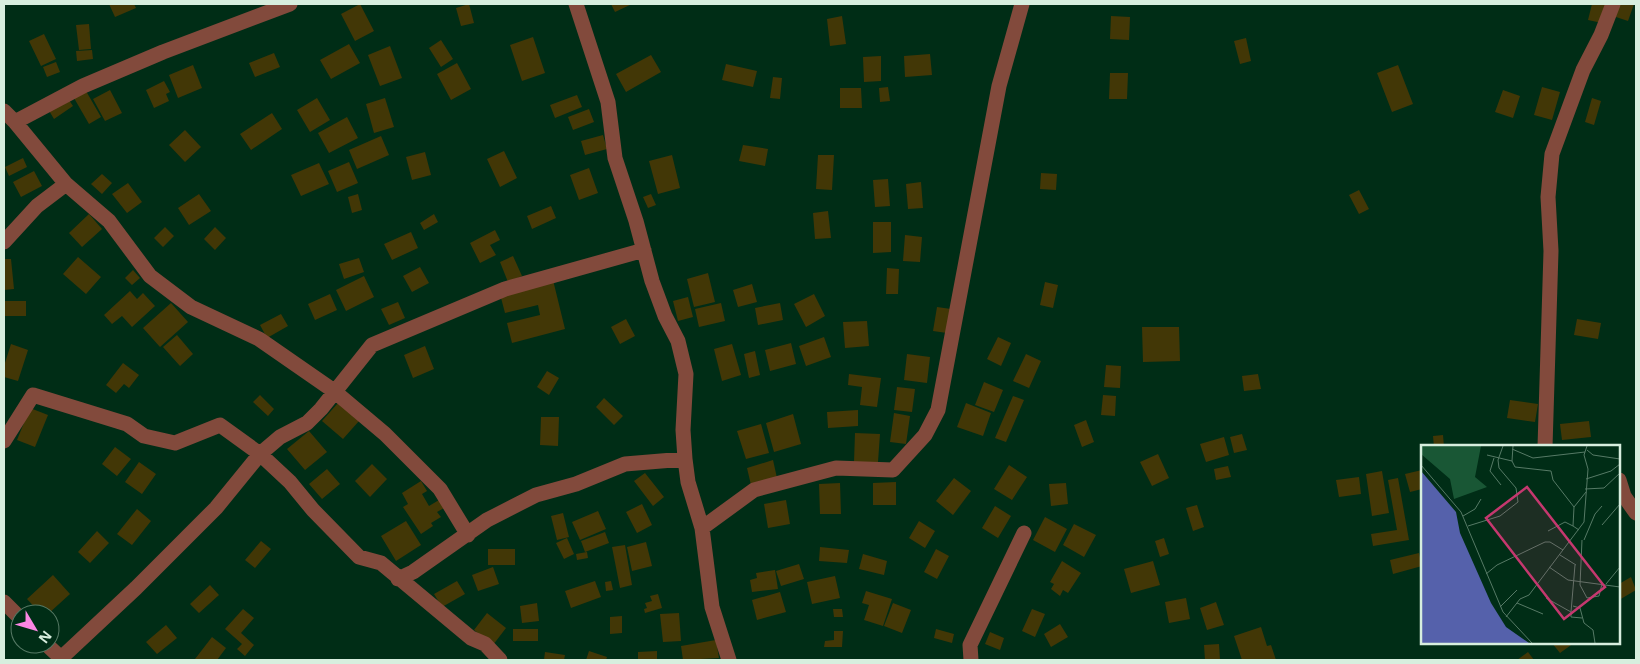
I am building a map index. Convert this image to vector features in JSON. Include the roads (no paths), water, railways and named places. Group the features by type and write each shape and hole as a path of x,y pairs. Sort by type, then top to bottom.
{"street":[{"path":"15,122 83,86 164,52 290,4"},
{"path":"576,4 608,102 615,158 660,304 678,341 686,374 683,430 688,482 702,528 712,607 729,660"},
{"path":"702,528 754,490 836,468 893,470 924,435 938,410 999,86 1022,4"},
{"path":"1545,445 1551,251 1548,197 1552,154 1582,70 1601,35 1612,4"},
{"path":"4,111 66,184 109,221 150,276 191,307 259,339 334,390 385,434 440,489 468,535"},
{"path":"4,242 37,206 66,184"},
{"path":"60,659 136,588 216,508 260,454 280,437 307,423 372,345 505,289 644,250"},
{"path":"4,441 33,395 127,424 144,436 176,443 220,425 260,454 290,482 313,510 359,557 381,563 471,638 485,644 500,660"},
{"path":"398,579 413,572 487,520 536,495 576,484 625,464 685,459"},
{"path":"1620,483 1624,496 1636,513"},
{"path":"971,660 970,645 1024,533"}]}
